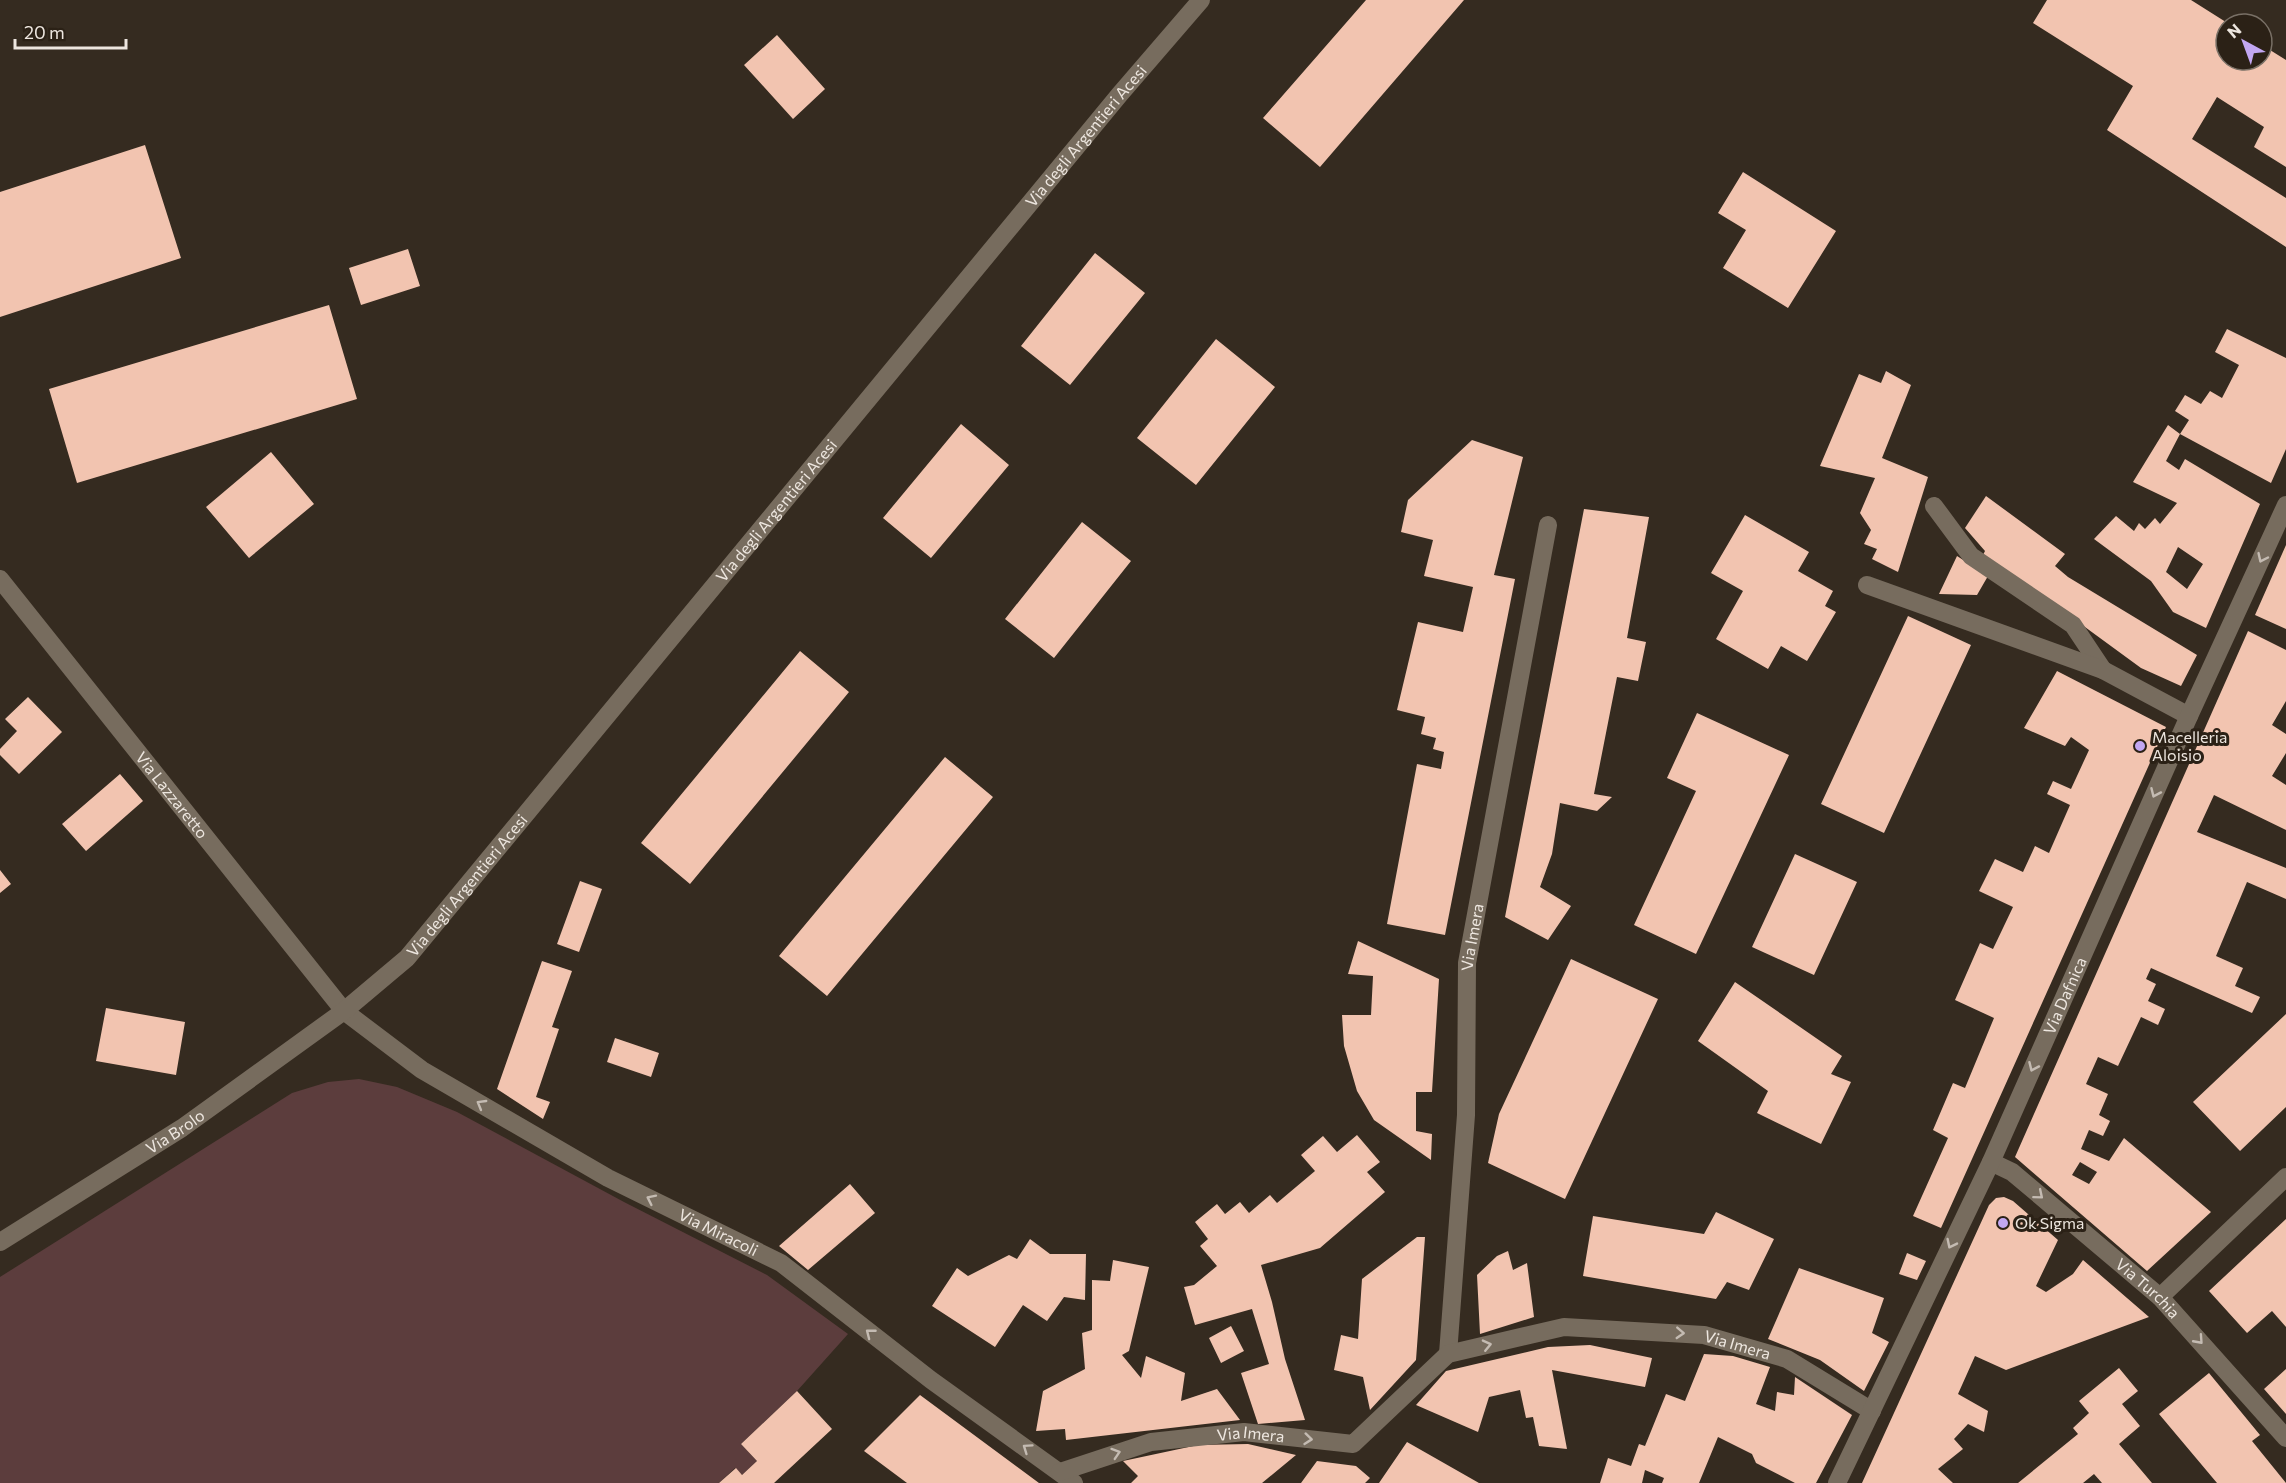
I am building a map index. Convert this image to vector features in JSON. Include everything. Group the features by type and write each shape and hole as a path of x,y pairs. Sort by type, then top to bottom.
{"street":[{"name":"Via degli Argentieri Acesi","path":"344,1011 407,958 1112,103 1201,0"},
{"name":"Via Dafnica","path":"1837,1483 1991,1162 2189,716 2286,505"},
{"path":"1934,506 1971,556 2073,625 2103,670"},
{"name":"Via Imera","path":"1448,1354 1466,1115 1467,963 1548,525"},
{"name":"Via Lazzaretto","path":"0,579 344,1011"},
{"path":"1867,585 2103,670 2189,716"},
{"name":"Via Brolo","path":"0,1242 182,1128 344,1011"},
{"name":"Via Miracoli","path":"344,1011 422,1070 608,1178 781,1263 931,1380 1067,1477"},
{"name":"Via Turchia","path":"1991,1162 2012,1172 2160,1297 2286,1438"},
{"path":"2160,1297 2286,1178"},
{"name":"Via Imera","path":"1067,1477 1150,1442 1244,1432 1353,1444 1448,1354 1564,1327 1704,1335 1787,1359 1872,1411"}],"shaded area":[{"path":"359,1079 397,1087 457,1112 624,1202 767,1275 848,1334 797,1391 741,1444 757,1461 742,1475 735,1468 719,1483 0,1483 0,1277 292,1093 328,1082"}],"building":[{"path":"1366,0 1464,0 1320,167 1263,118"},
{"path":"2047,0 2191,0 2214,15 2214,72 2274,72 2274,52 2286,60 2286,167 2254,147 2264,127 2217,97 2192,139 2286,198 2286,247 2107,130 2133,86 2033,23"},
{"path":"777,35 825,89 793,119 744,65"},
{"path":"145,145 181,258 0,317 0,192"},
{"path":"1743,172 1836,231 1788,308 1723,268 1746,230 1718,213"},
{"path":"408,249 420,286 361,305 349,268"},
{"path":"1095,253 1145,293 1070,385 1021,346"},
{"path":"329,305 357,399 77,483 49,389"},
{"path":"2227,329 2286,358 2286,449 2271,483 2180,434 2189,420 2175,411 2185,395 2201,404 2210,391 2222,398 2239,365 2215,352"},
{"path":"1216,339 1275,387 1196,485 1137,438"},
{"path":"1886,371 1911,385 1882,458 1928,477 1898,572 1872,559 1877,549 1864,544 1871,530 1860,513 1875,478 1820,466 1859,374 1881,383"},
{"path":"961,424 1009,465 931,558 883,518"},
{"path":"2168,425 2180,434 2166,461 2179,470 2185,459 2260,504 2206,628 2173,612 2151,581 2094,539 2116,516 2134,531 2139,523 2145,529 2155,518 2160,524 2177,503 2133,482","holes":["2178,547 2203,564 2187,589 2166,572"]},
{"path":"1472,440 1523,457 1494,575 1515,579 1445,935 1387,924 1417,764 1441,769 1444,752 1433,749 1436,738 1421,734 1425,717 1397,710 1418,622 1463,632 1473,587 1424,576 1433,540 1401,532 1408,500"},
{"path":"271,452 314,504 249,558 206,507"},
{"path":"1986,496 2065,554 2055,566 2068,577 2197,655 2181,686 2141,668 1983,555 1985,551 1965,528"},
{"path":"1584,509 1649,517 1627,638 1646,642 1638,681 1617,677 1594,794 1612,797 1597,811 1560,803 1552,854 1540,887 1571,906 1548,940 1505,917"},
{"path":"1745,515 1809,552 1798,571 1833,591 1825,606 1836,612 1807,661 1781,646 1768,669 1716,639 1743,591 1711,573"},
{"path":"1082,522 1131,561 1054,658 1005,619"},
{"path":"2286,545 2286,629 2255,615"},
{"path":"1957,556 1988,576 1977,595 1939,594"},
{"path":"1908,616 1971,645 1884,833 1821,804"},
{"path":"2248,631 2286,650 2286,701 2272,725 2286,734 2286,753 2272,776 2286,785 2286,830 2214,795 2197,832 2286,868 2286,899 2247,882 2216,956 2243,968 2235,986 2260,997 2252,1013 2151,968 2146,979 2156,984 2148,1001 2165,1009 2158,1025 2141,1017 2118,1066 2098,1057 2086,1084 2108,1094 2099,1115 2110,1121 2103,1136 2089,1130 2081,1149 2109,1161 2124,1138 2211,1212 2147,1271 2015,1157","holes":["2080,1162 2097,1172 2089,1184 2072,1175"]},
{"path":"800,651 849,692 690,884 641,843"},
{"path":"2057,671 2166,727 1941,1228 1913,1216 1948,1138 1933,1130 1953,1083 1965,1088 1994,1018 1955,1000 1980,943 1993,949 2013,907 1979,891 1995,859 2023,872 2035,846 2049,853 2070,805 2047,794 2053,781 2071,789 2089,750 2071,737 2065,746 2024,728"},
{"path":"28,697 62,732 19,774 0,755 0,749 17,731 5,719"},
{"path":"1697,713 1789,755 1696,954 1634,925 1696,791 1667,778"},
{"path":"945,757 993,797 827,996 779,956"},
{"path":"120,774 143,801 86,851 62,824"},
{"path":"1795,854 1857,882 1814,975 1752,947"},
{"path":"0,870 11,884 0,893"},
{"path":"580,881 602,889 579,952 557,944"},
{"path":"1358,941 1439,979 1432,1092 1416,1092 1416,1131 1432,1134 1431,1160 1374,1120 1357,1091 1344,1046 1342,1015 1371,1015 1373,976 1348,974"},
{"path":"1571,959 1658,999 1565,1199 1488,1163 1499,1114"},
{"path":"542,961 572,971 552,1027 559,1029 536,1097 550,1102 543,1119 497,1089"},
{"path":"1735,982 1842,1056 1831,1074 1851,1082 1821,1144 1757,1113 1768,1091 1698,1041"},
{"path":"106,1008 185,1022 176,1075 96,1061"},
{"path":"2286,1014 2286,1107 2240,1151 2193,1102"},
{"path":"615,1038 659,1053 651,1077 607,1062"},
{"path":"1357,1135 1380,1162 1367,1172 1385,1192 1320,1248 1261,1265 1285,1359 1305,1420 1258,1424 1241,1373 1269,1364 1252,1309 1195,1325 1184,1287 1194,1285 1217,1266 1200,1246 1208,1239 1195,1222 1217,1204 1225,1214 1240,1202 1249,1213 1270,1195 1277,1203 1315,1171 1301,1155 1323,1136 1337,1152"},
{"path":"850,1184 875,1213 808,1270 779,1246"},
{"path":"2004,1197 2013,1201 2058,1240 2036,1286 2046,1292 2073,1274 2083,1260 2149,1317 2006,1370 1975,1356 1958,1394 1988,1411 1984,1432 1968,1424 1954,1439 1963,1449 1938,1469 1953,1483 1862,1483 1989,1205 1996,1198"},
{"path":"1716,1212 1774,1239 1749,1290 1727,1282 1716,1299 1583,1276 1593,1216 1704,1234"},
{"path":"2286,1219 2286,1327 2272,1311 2247,1333 2209,1291"},
{"path":"1417,1237 1425,1237 1416,1360 1370,1410 1363,1377 1334,1370 1341,1335 1358,1339 1362,1279"},
{"path":"1030,1239 1050,1254 1086,1254 1085,1300 1064,1297 1047,1321 1023,1305 995,1347 932,1306 957,1268 968,1276 1009,1255 1017,1259"},
{"path":"1508,1251 1513,1270 1527,1263 1534,1317 1480,1334 1477,1275 1497,1256"},
{"path":"1907,1253 1926,1261 1917,1280 1899,1274"},
{"path":"1113,1260 1149,1267 1129,1351 1122,1355 1141,1378 1146,1356 1185,1373 1181,1401 1217,1389 1240,1420 1066,1440 1065,1429 1036,1431 1043,1391 1085,1369 1082,1333 1092,1330 1092,1280 1110,1281"},
{"path":"1799,1268 1884,1298 1872,1333 1889,1342 1864,1391 1820,1360 1768,1339"},
{"path":"1231,1326 1244,1351 1221,1363 1209,1338"},
{"path":"1590,1345 1652,1358 1645,1387 1552,1370 1567,1449 1539,1446 1533,1417 1526,1418 1520,1390 1489,1397 1478,1432 1416,1405 1446,1371 1548,1347"},
{"path":"1704,1354 1733,1356 1770,1367 1756,1404 1775,1411 1777,1392 1794,1395 1795,1377 1852,1415 1816,1483 1795,1483 1756,1463 1752,1454 1718,1437 1699,1483 1662,1483 1664,1478 1645,1470 1642,1483 1600,1483 1608,1458 1631,1466 1639,1444 1645,1446 1666,1394 1685,1401"},
{"path":"2119,1368 2138,1391 2122,1404 2140,1426 2119,1444 2152,1483 2102,1483 2094,1474 2083,1483 2018,1483 2078,1434 2073,1428 2089,1413 2079,1401"},
{"path":"2286,1369 2286,1414 2264,1389"},
{"path":"2209,1373 2260,1435 2252,1441 2286,1483 2217,1483 2159,1414"},
{"path":"797,1391 832,1429 774,1483 719,1483 736,1468 742,1475 757,1461 741,1444"},
{"path":"920,1395 1039,1483 907,1483 864,1451"},
{"path":"1407,1442 1479,1483 1379,1483"},
{"path":"1248,1444 1296,1455 1262,1483 1131,1483 1138,1476 1123,1461 1198,1445"},
{"path":"1317,1461 1356,1466 1370,1478 1365,1483 1301,1483"}],"place":[{"name":"Macelleria Aloisio","path":"2140,746"},
{"name":"Ok Sigma","path":"2003,1223"}]}
